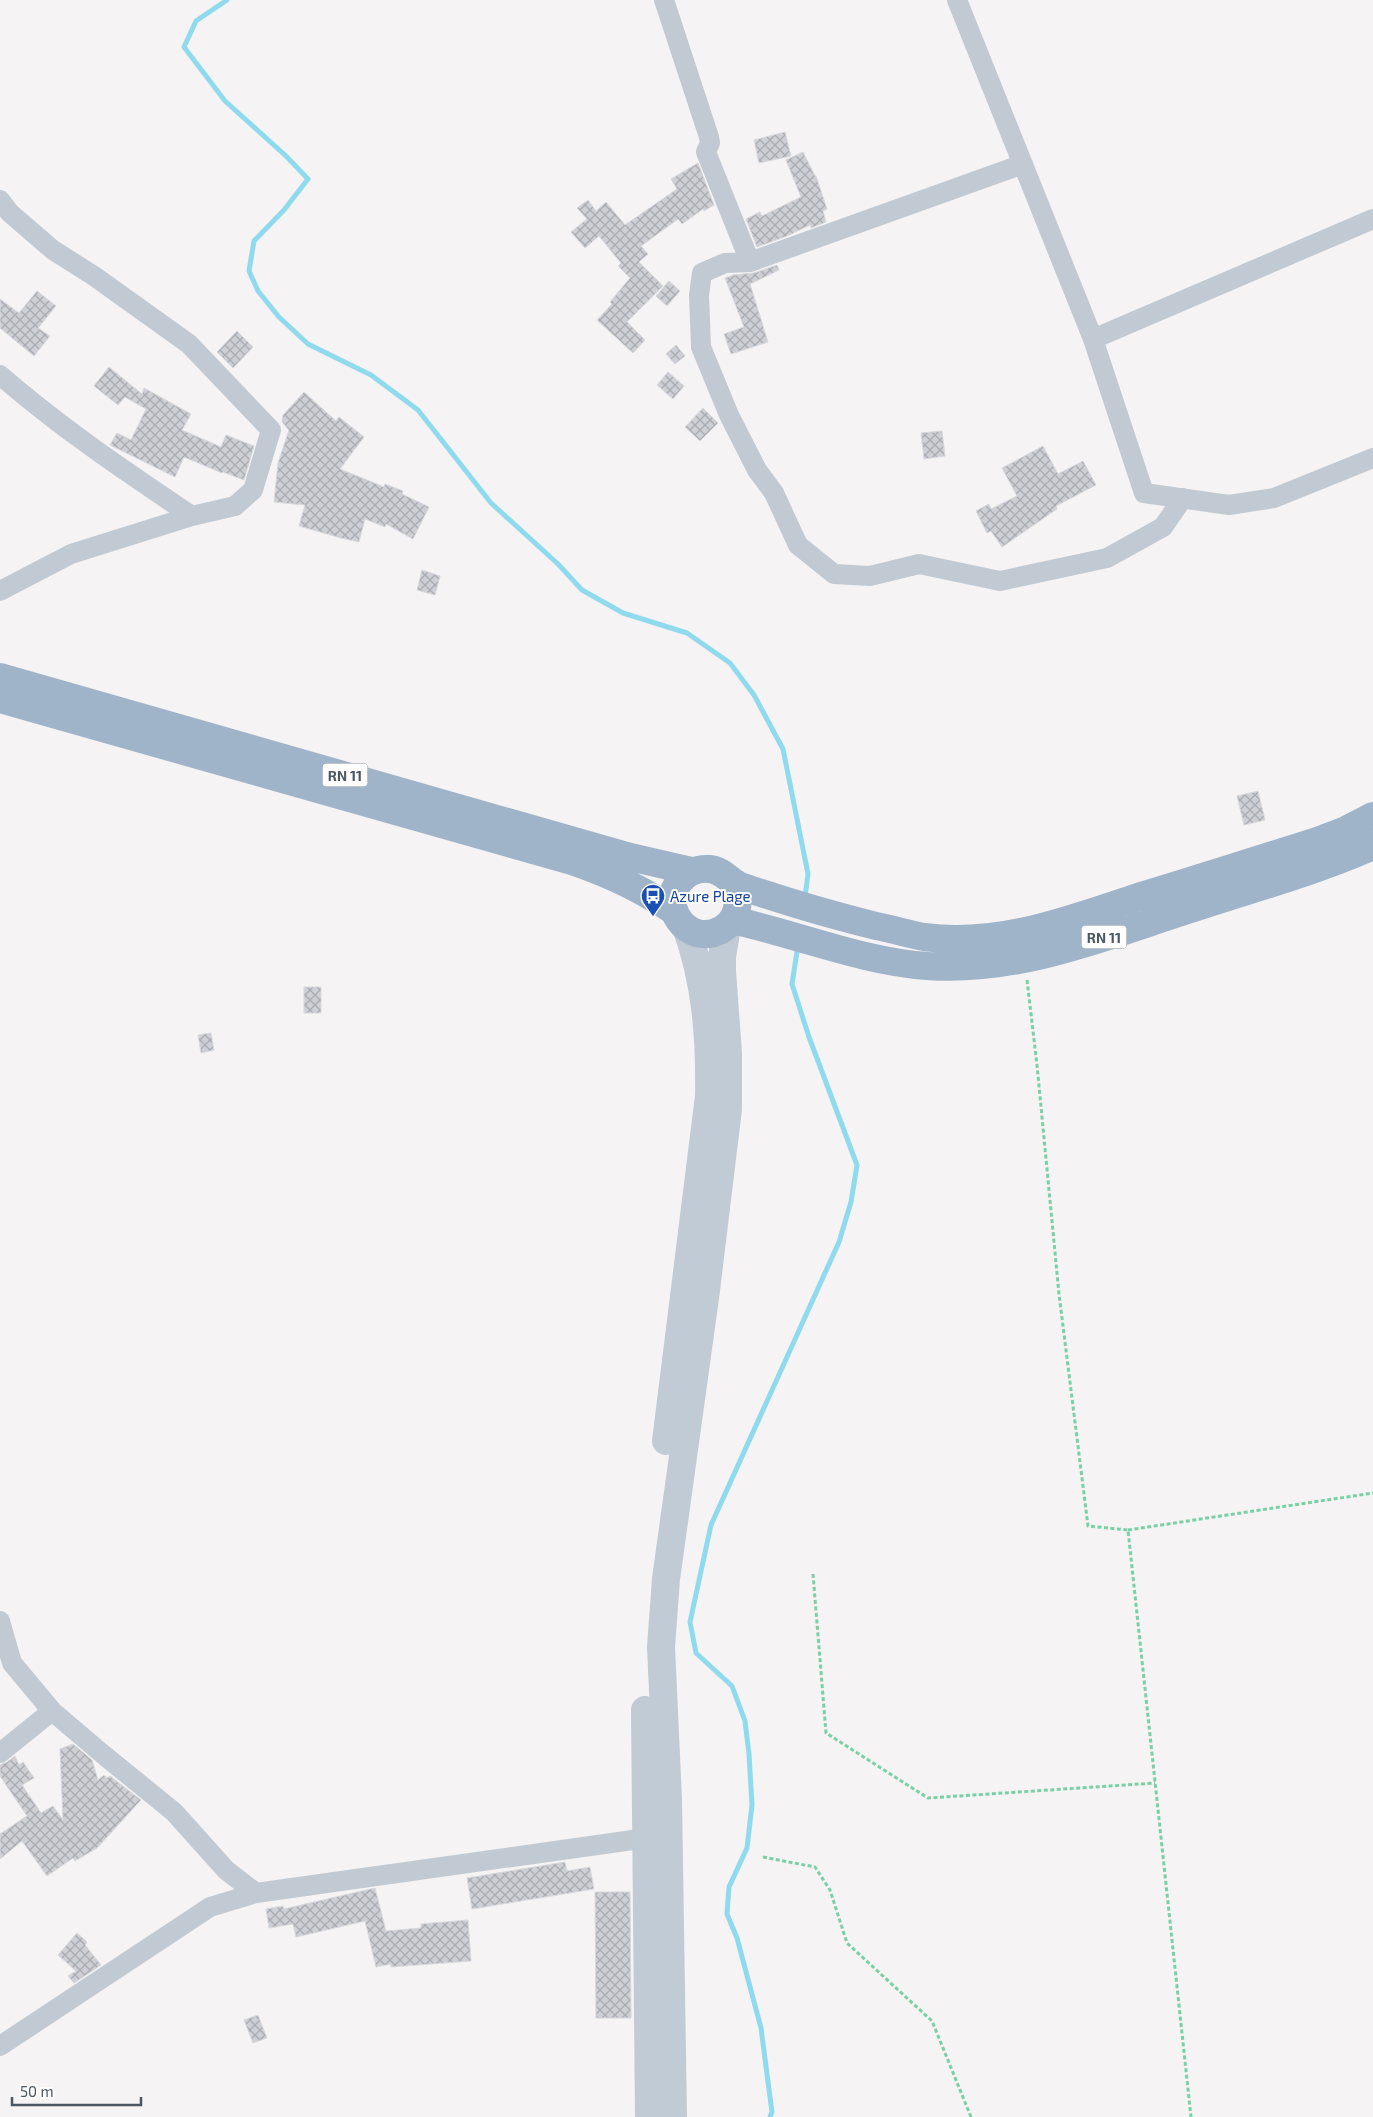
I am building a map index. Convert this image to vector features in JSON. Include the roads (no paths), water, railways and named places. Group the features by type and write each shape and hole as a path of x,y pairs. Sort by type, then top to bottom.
{"highway":[{"name":"RN 11","path":"0,677 637,858 690,871"},
{"name":"RN 11","path":"0,699 580,864 616,877 636,887 680,920"},
{"name":"RN 11","path":"733,884 839,917 931,937 974,939 1009,935 1051,925 1317,841 1373,816"},
{"name":"RN 11","path":"739,924 895,962 927,966 967,967 1023,960 1055,952 1310,870 1373,846"},
{"path":"706,868 714,870 722,873 733,884 737,891 739,924 710,934 698,933 680,920 674,894 677,885 690,871 706,868"}],"main road":[{"path":"649,2117 645,1626 709,1096 704,993 696,958 680,920"},
{"path":"673,2117 668,1799 662,1647 666,1579 705,1298 728,1109 728,1053 722,957 739,924"}],"street":[{"path":"664,0 709,136 710,143 706,152 750,262"},
{"path":"957,0 1093,339 1144,493 1229,505 1274,498 1373,458"},
{"path":"1023,164 750,262 725,263 702,273 699,294 701,347 729,415 757,470 774,493 798,545 834,574 870,576 919,564 1000,581 1107,558 1163,527 1182,498"},
{"path":"0,200 10,213 53,250 94,276 189,344 271,430 253,490 235,506 192,516 71,554 0,591"},
{"path":"1093,339 1373,220"},
{"path":"0,375 35,405 95,451 192,516"},
{"path":"0,1621 12,1663 52,1711 104,1756 174,1812 226,1870 256,1893"},
{"path":"0,1753 52,1711"},
{"path":"0,2046 210,1907 256,1893 648,1838"}],"waterway":[{"path":"227,0 196,21 184,47 225,101 286,156 308,179 284,210 254,241 249,271 258,291 279,317 308,344 371,375 418,410 491,503 558,564 582,590 623,613 687,633 730,663 754,695 783,749 808,874 805,897"},
{"path":"770,2117 772,2112 761,2028 737,1938 727,1914 729,1887 747,1848 752,1805 745,1721 732,1686 696,1653 690,1622 711,1525 839,1242 851,1202 857,1165 809,1037 792,984 798,945"}],"place":[{"name":"Azure Plage","path":"653,917"}]}
